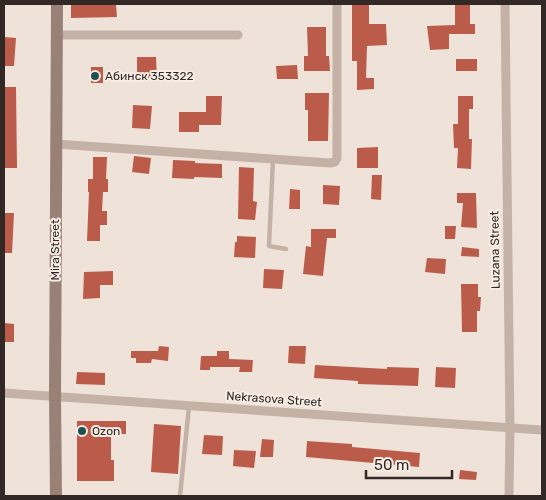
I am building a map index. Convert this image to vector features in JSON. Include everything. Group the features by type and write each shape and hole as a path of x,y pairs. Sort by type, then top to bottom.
{"main road":[{"name":"Mira Street","path":"56,496 57,4"}],"street":[{"path":"56,144 273,160 335,162 337,158 337,4"},
{"name":"Luzana Street","path":"505,4 510,428 509,496"},
{"path":"57,34 238,35"},
{"name":"Nekrasova Street","path":"4,393 542,430"}],"lane":[{"path":"273,160 269,246 286,249"},
{"path":"180,496 189,405"}],"building":[{"path":"71,4 116,4 117,17 71,18"},
{"path":"352,4 369,4 369,24 386,24 387,45 367,46 366,78 374,78 374,89 357,90 357,61 352,61"},
{"path":"455,4 470,4 470,24 475,24 475,34 449,34 449,49 430,50 427,26 455,25"},
{"path":"307,27 326,27 326,56 329,56 330,71 304,71 304,56 308,56"},
{"path":"4,37 16,38 14,66 4,66"},
{"path":"137,57 156,57 157,78 137,78"},
{"path":"456,59 477,59 477,71 456,71"},
{"path":"297,65 298,79 277,79 276,66"},
{"path":"91,67 103,67 103,83 91,83"},
{"path":"4,87 16,87 17,168 4,168"},
{"path":"305,93 329,93 328,141 308,141 308,110 305,110"},
{"path":"206,96 222,96 221,125 199,125 199,132 179,132 179,112 206,112"},
{"path":"458,96 473,96 473,109 469,109 469,139 472,139 471,169 457,168 458,148 454,148 453,124 458,124"},
{"path":"133,105 152,106 150,129 132,128"},
{"path":"378,147 378,168 357,168 357,148"},
{"path":"134,156 151,158 149,174 132,172"},
{"path":"93,157 107,157 106,179 108,179 108,192 103,192 102,211 107,211 107,225 100,225 100,241 87,241 88,179 93,179"},
{"path":"173,160 222,164 222,178 172,178"},
{"path":"239,167 254,168 253,201 257,202 255,220 238,219"},
{"path":"372,175 382,175 381,200 371,199"},
{"path":"323,185 340,186 339,205 323,204"},
{"path":"290,189 300,190 300,209 289,209"},
{"path":"457,193 476,193 477,228 461,227 463,203 457,203"},
{"path":"4,213 14,213 12,253 4,253"},
{"path":"445,226 456,226 455,239 445,239"},
{"path":"311,229 336,229 336,238 327,238 323,276 303,274 306,246 311,247"},
{"path":"237,236 256,237 255,258 234,257"},
{"path":"462,247 479,249 479,257 461,256"},
{"path":"427,258 446,259 445,274 425,272"},
{"path":"264,269 284,270 282,289 263,288"},
{"path":"113,271 113,285 100,285 100,298 83,299 84,272"},
{"path":"461,284 478,284 478,297 481,297 480,311 477,311 477,332 462,332"},
{"path":"4,323 14,324 14,342 4,342"},
{"path":"159,346 169,347 168,361 152,359 151,363 136,363 136,358 131,358 131,351 158,351"},
{"path":"289,346 306,346 305,364 288,363"},
{"path":"217,351 229,351 229,359 253,360 252,372 239,372 240,367 210,367 210,370 200,370 201,356 217,356"},
{"path":"315,365 387,369 387,367 419,368 418,386 358,384 358,381 314,378"},
{"path":"436,367 456,368 455,388 435,387"},
{"path":"77,372 105,373 105,385 76,384"},
{"path":"77,421 126,421 126,434 111,434 111,460 114,460 114,481 77,481"},
{"path":"154,424 181,426 178,474 151,472"},
{"path":"204,435 223,436 222,455 202,454"},
{"path":"262,439 274,440 273,457 260,457"},
{"path":"307,441 352,444 352,447 420,453 419,467 306,457"},
{"path":"234,450 256,451 254,468 233,466"},
{"path":"460,470 477,472 476,480 459,479"}],"place":[{"name":"Абинск 353322","path":"95,76"},
{"name":"Ozon","path":"82,431"}]}
